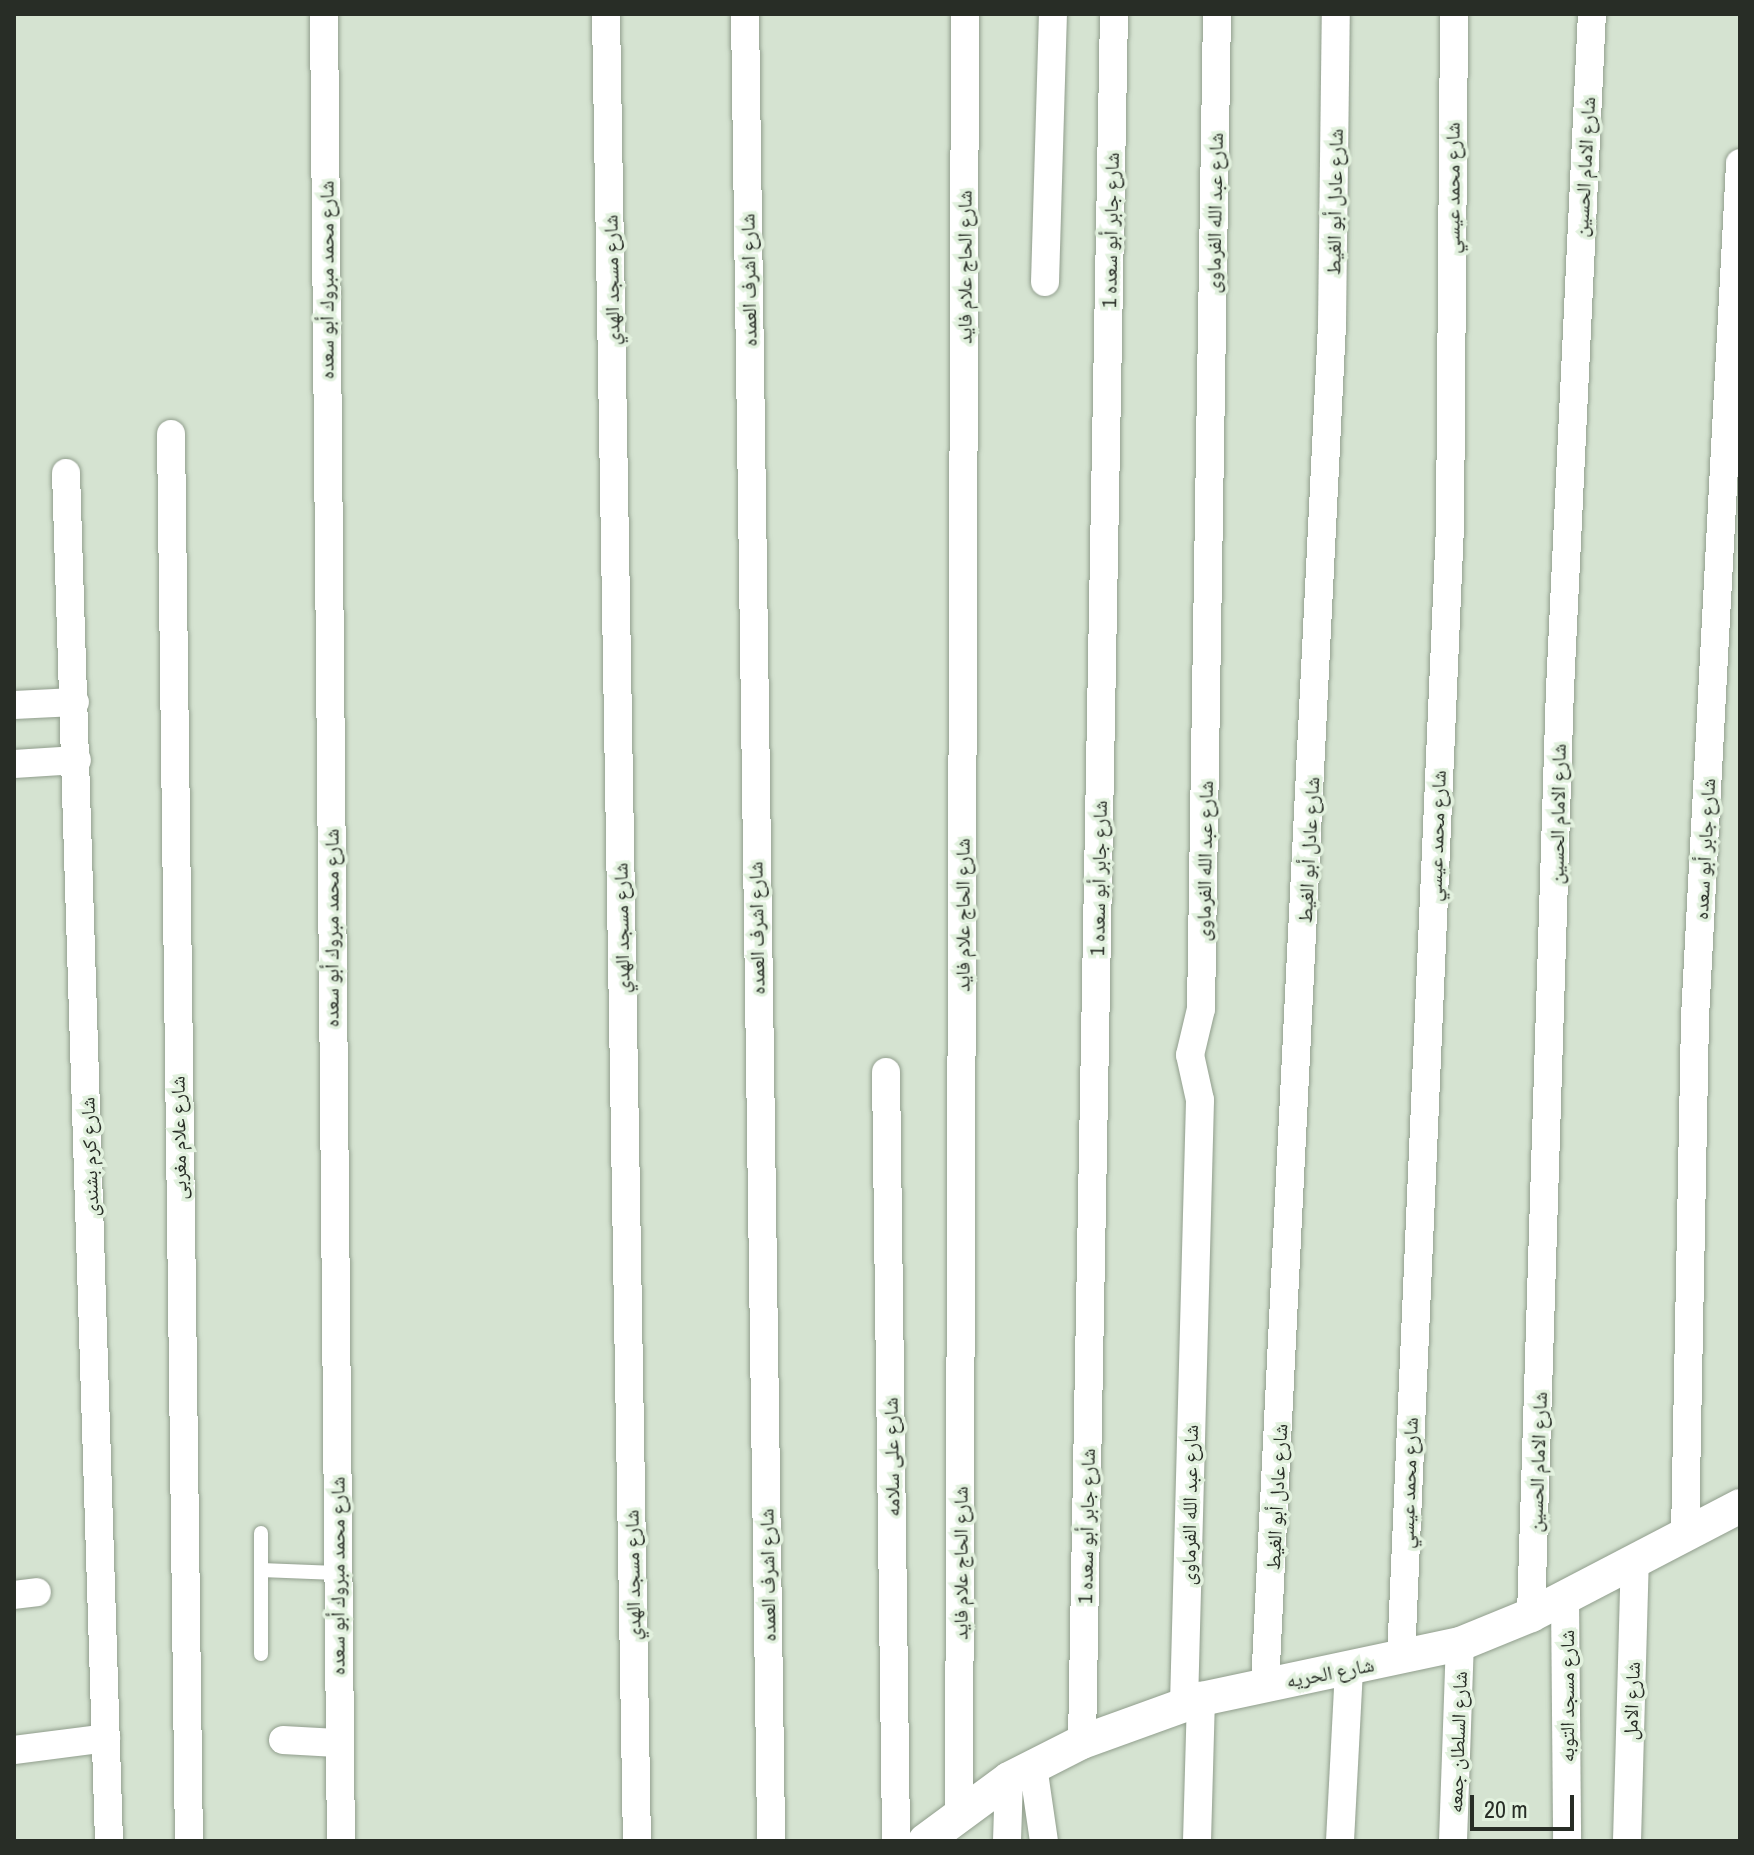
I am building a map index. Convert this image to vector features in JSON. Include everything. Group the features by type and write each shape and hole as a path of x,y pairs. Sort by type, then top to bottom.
{"street":[{"name":"شارع محمد مبروك أبو سعده","path":"324,14 337,1743 341,1841"},
{"name":"شارع مسجد الهدي","path":"606,14 637,1841"},
{"name":"شارع اشرف العمده","path":"745,14 771,1841"},
{"name":"شارع الحاج علام فايد","path":"959,1816 965,14"},
{"path":"1045,282 1053,14"},
{"name":"شارع جابر أبو سعده 1","path":"1082,1742 1114,14"},
{"name":"شارع عبد الله الفرماوى","path":"1197,1841 1192,1702 1200,1100 1190,1055 1201,1009 1217,14"},
{"name":"شارع عادل أبو الغيط","path":"1265,1685 1332,324 1336,14"},
{"name":"شارع محمد عيسي","path":"1401,1658 1450,527 1454,14"},
{"name":"شارع الامام الحسين","path":"1531,1615 1560,689 1592,14"},
{"name":"شارع جابر أبو سعده","path":"1685,1535 1695,1017 1740,163"},
{"name":"شارع علام مغربى","path":"171,434 189,1841"},
{"name":"شارع كرم بشندى","path":"66,473 109,1841"},
{"path":"14,705 75,702"},
{"path":"14,764 77,760"},
{"name":"شارع على سلامه","path":"886,1072 896,1841"},
{"name":"شارع الحريه","path":"925,1841 1021,1773 1082,1742 1192,1702 1265,1685 1349,1671 1460,1644 1531,1615 1740,1506"},
{"name":"شارع الامل","path":"1627,1841 1635,1561"},
{"name":"شارع مسجد التوبه","path":"1565,1598 1567,1841"},
{"name":"شارع السلطان جمعه","path":"1453,1841 1460,1644"},
{"path":"1340,1841 1349,1671"},
{"path":"14,1750 106,1738"},
{"path":"283,1740 337,1743"},
{"path":"1007,1841 1021,1773"},
{"path":"1021,1773 1044,1841"}],"lane":[{"path":"261,1533 261,1654"},
{"path":"261,1570 337,1573"}]}
